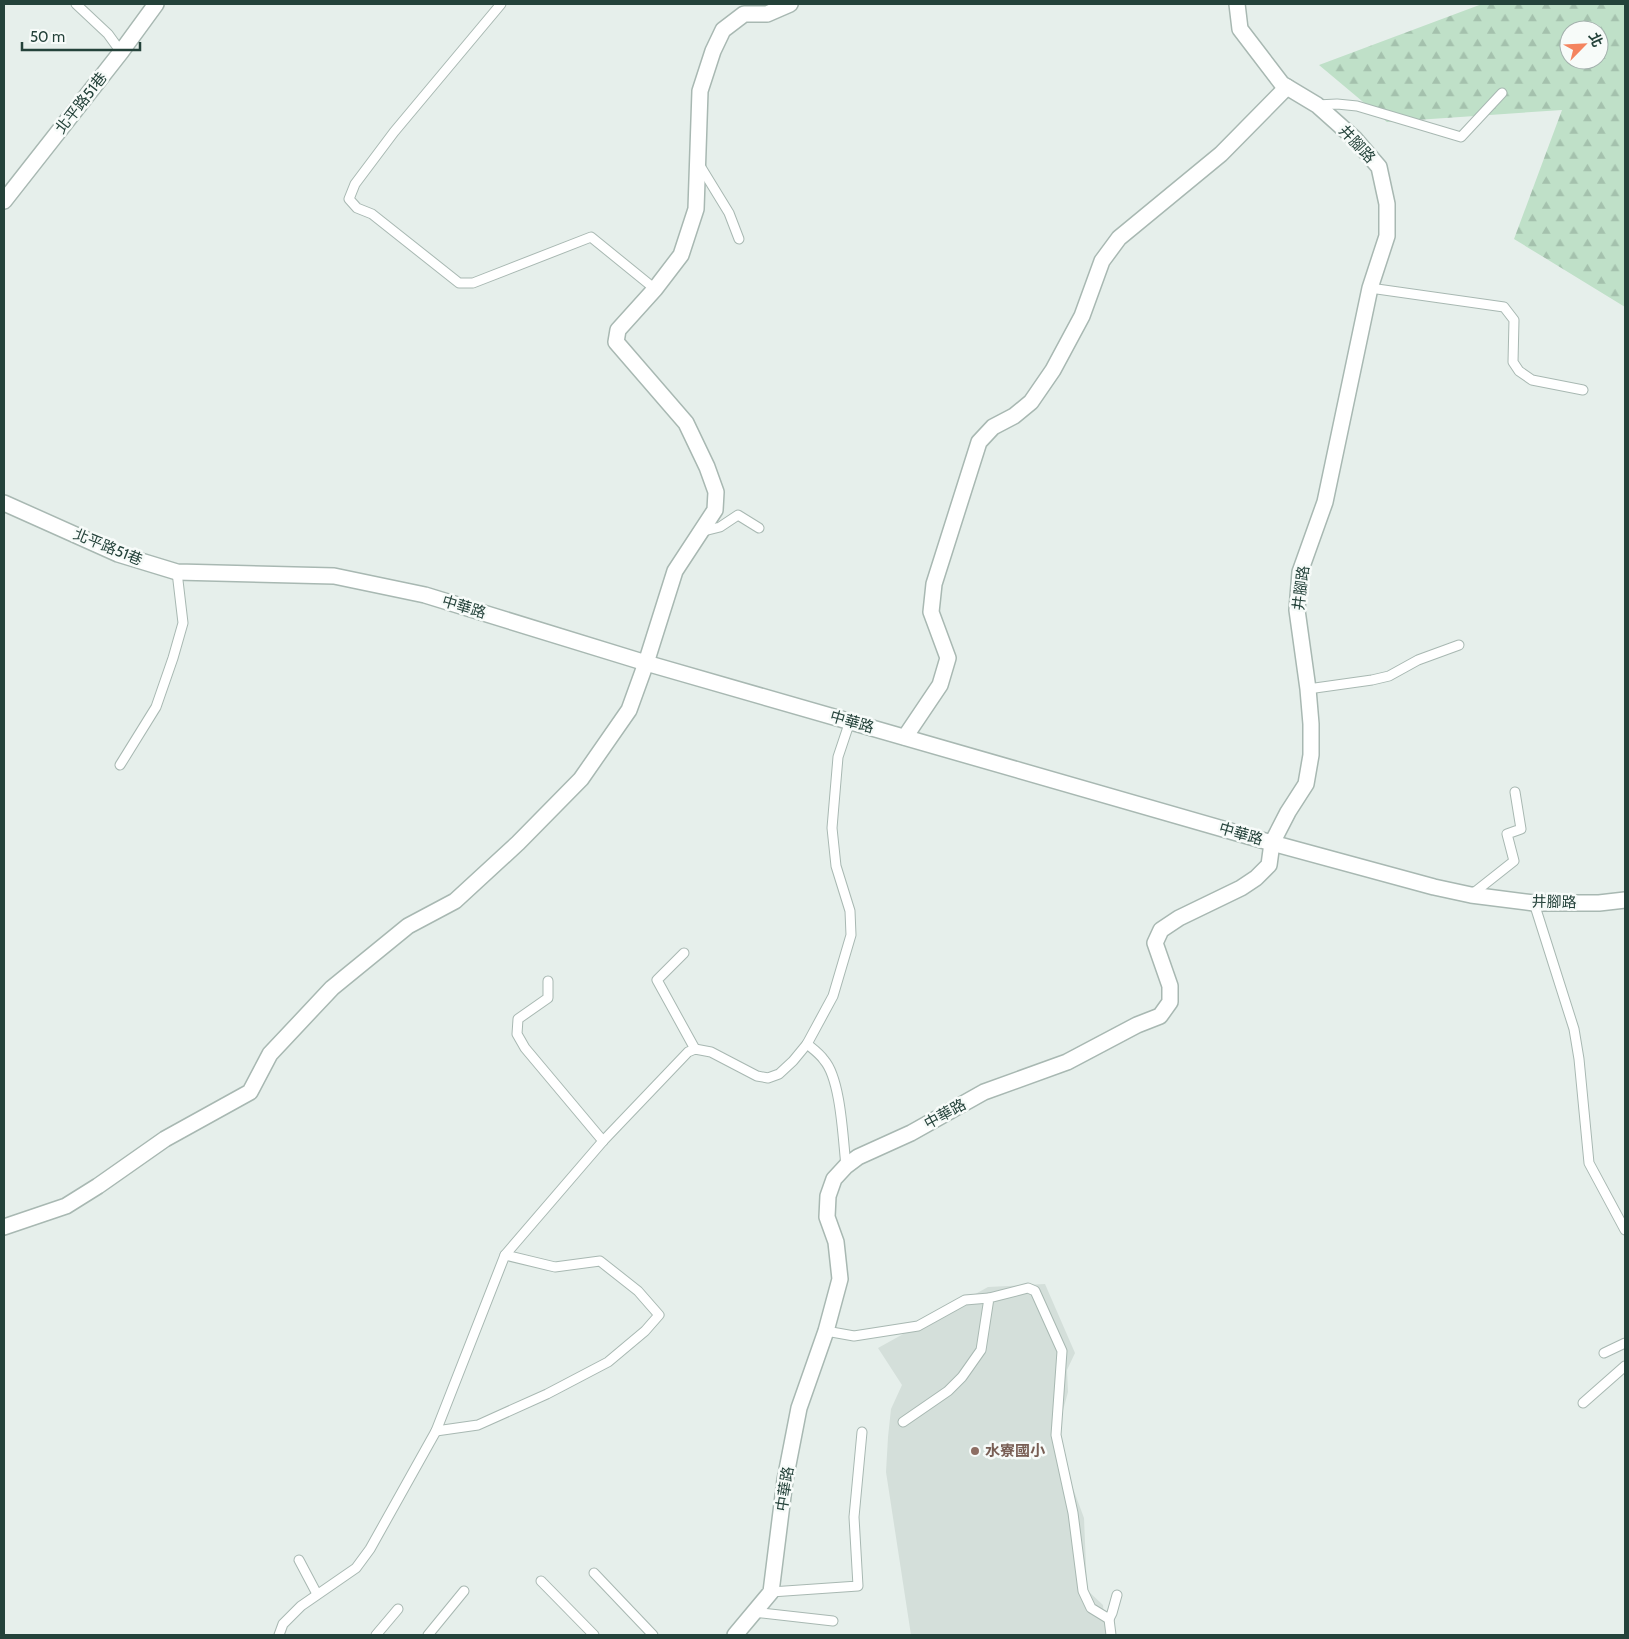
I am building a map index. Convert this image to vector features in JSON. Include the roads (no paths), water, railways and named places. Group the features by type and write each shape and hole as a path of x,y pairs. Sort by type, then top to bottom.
{"street":[{"name":"北平路51巷","path":"4,202 156,4"},
{"path":"4,1227 66,1206 165,1139 250,1092 270,1054 332,988 408,926 455,900 518,843 581,779 629,710 646,663 674,571 715,510 716,492 707,467 686,423 616,342 618,330 655,289 681,255 696,209 700,91 713,50 723,30 744,14 767,14 790,4"},
{"name":"井腳路","path":"1237,4 1240,29 1282,84 1317,105 1354,138 1379,167 1387,204 1387,236 1370,288 1325,502 1300,572 1297,610 1308,689 1312,755 1306,784 1288,812 1272,844 1434,887 1472,895 1534,903 1599,903 1625,900"},
{"path":"905,737 940,685 948,658 932,612 934,584 979,442 993,427 1014,416 1031,402 1053,370 1082,316 1102,261 1119,238 1221,154 1287,87"},
{"name":"北平路51巷","path":"4,503 118,554 177,572 217,574"},
{"name":"中華路","path":"217,574 334,576 424,595 646,663 1272,844 1269,865 1256,878 1179,918 1161,930 1155,943 1170,986 1170,1002 1160,1016 1137,1025 1067,1062 984,1092 911,1133 858,1157 834,1179 828,1196 827,1217 836,1242 840,1279 826,1331 800,1408 785,1480 771,1592"},
{"path":"734,1635 771,1592"}],"lane":[{"path":"76,4 108,34 121,52"},
{"path":"501,4 394,132 355,184 349,199 356,208 372,214 460,283 473,283 591,237 655,289"},
{"path":"1317,105 1338,104 1357,106 1461,137 1502,93"},
{"path":"698,162 729,213 739,239"},
{"path":"1370,288 1504,306 1514,320 1513,362 1519,371 1532,380 1583,390"},
{"path":"699,532 720,527 738,515 759,528"},
{"path":"120,765 156,707 173,658 183,623 177,572"},
{"path":"1308,689 1389,676 1418,660 1459,645"},
{"path":"279,1635 283,1624 301,1606 356,1568 370,1549 436,1431 505,1255 603,1141 688,1052 695,1049 711,1052 757,1076 768,1078 779,1074 807,1044 833,996 851,935 850,911 836,866 832,828 838,757 850,721"},
{"path":"1472,895 1514,861 1507,834 1521,829 1515,792"},
{"path":"1534,903 1574,1029 1579,1059 1589,1163 1625,1230"},
{"path":"684,953 656,980 695,1049"},
{"path":"548,982 548,998 518,1019 517,1034 525,1048 603,1141"},
{"path":"807,1044 825,1060 832,1074 841,1116 846,1166"},
{"path":"436,1431 478,1425 547,1394 608,1362 645,1331 659,1315 638,1291 600,1261 555,1268 505,1255"},
{"path":"826,1331 854,1336 918,1326 965,1300 989,1298 1028,1288 1035,1291 1062,1351 1056,1434 1073,1513 1083,1591 1091,1608 1109,1619"},
{"path":"903,1422 948,1391 962,1377 981,1350 989,1298"},
{"path":"1604,1354 1625,1343"},
{"path":"1582,1403 1625,1366"},
{"path":"771,1592 858,1586 854,1517 862,1432"},
{"path":"299,1560 317,1594"},
{"path":"594,1573 653,1635"},
{"path":"541,1581 594,1635"},
{"path":"428,1635 464,1590"},
{"path":"1111,1635 1109,1619 1116,1595"},
{"path":"376,1635 398,1609"},
{"path":"753,1612 833,1621"}],"place":[{"name":"水寮國小","path":"975,1451"}]}
